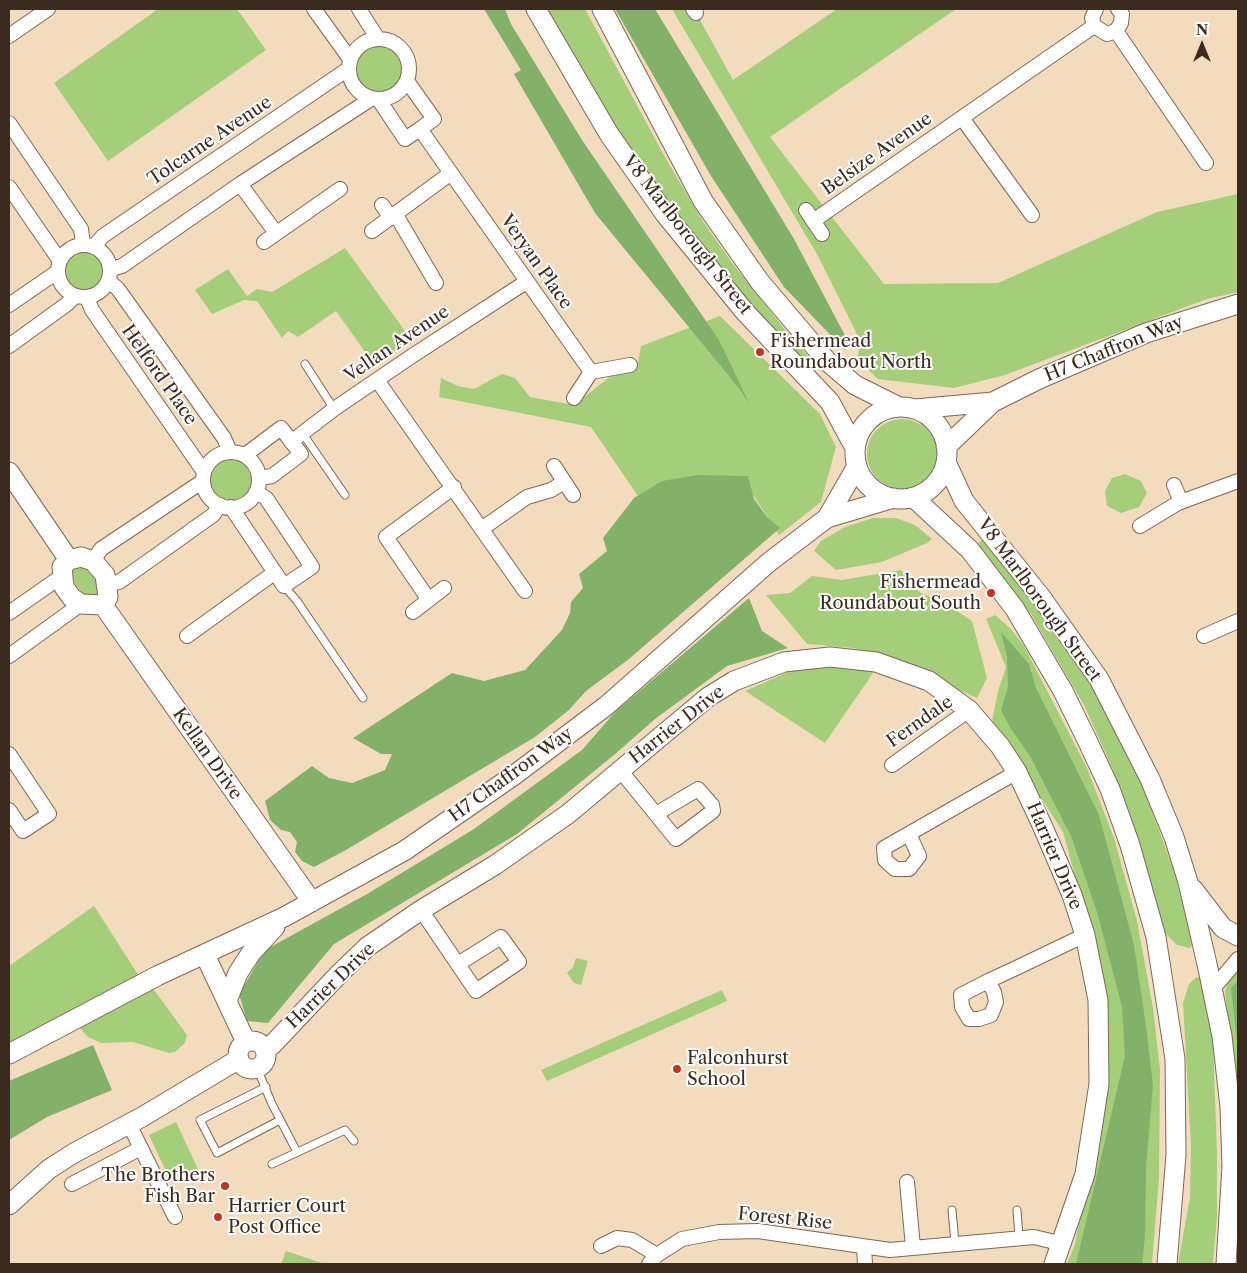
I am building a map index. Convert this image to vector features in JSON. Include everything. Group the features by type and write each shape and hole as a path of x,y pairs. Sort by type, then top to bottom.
{"street":[{"path":"9,36 48,9"},
{"path":"314,9 349,64 354,88 375,99 405,139 434,119 407,81"},
{"path":"359,9 378,39"},
{"name":"V8 Marlborough Street","path":"536,9 609,134 665,214 745,312 830,402 856,457"},
{"name":"V8 Marlborough Street","path":"602,9 703,201 760,282 827,361 855,385 907,408"},
{"path":"1096,9 1092,18 1094,26 1107,34 1116,31 1122,19 1120,9"},
{"name":"Belsize Avenue","path":"822,234 810,216 962,118 1094,26"},
{"path":"1116,31 1206,163"},
{"path":"9,346 68,304 81,297 96,295 110,275 240,184 375,99 396,94 407,81 409,67 404,52 390,41 378,39 362,44 349,64"},
{"name":"Tolcarne Avenue","path":"89,245 349,64"},
{"path":"962,118 1032,215"},
{"name":"Helford Place","path":"9,123 81,230 89,245 103,252 109,260 110,275 118,289 224,438 230,452"},
{"name":"Veryan Place","path":"420,129 591,372"},
{"path":"372,231 452,174"},
{"path":"240,184 276,233"},
{"name":"Helford Place","path":"9,187 58,266 63,287 81,297 92,310 204,476 208,495 226,506 284,586"},
{"path":"264,242 340,189"},
{"path":"382,205 393,216 436,283"},
{"path":"9,306 58,266 69,249 89,245"},
{"name":"Vellan Avenue","path":"291,442 334,408 526,282"},
{"name":"H7 Chaffron Way","path":"946,454 993,402 1016,390 1146,333 1238,304"},
{"path":"574,398 591,372 630,365"},
{"path":"377,380 454,487 525,591"},
{"name":"H7 Chaffron Way","path":"907,408 993,402"},
{"path":"907,408 926,415 936,423 946,454 942,474 925,492 913,497 894,498 881,494 862,477 856,457 858,435 874,415 886,409 907,408"},
{"path":"244,455 281,428 301,454 272,476 259,478"},
{"path":"93,561 101,549 204,476 214,458 230,452 244,455 252,461 259,478 256,492 250,500 241,506 226,506 119,582 108,584"},
{"name":"V8 Marlborough Street","path":"946,454 964,501 1041,596 1099,679 1150,779 1174,838 1188,882 1222,1036 1230,1107 1232,1166 1226,1264"},
{"name":"H7 Chaffron Way","path":"827,518 856,457"},
{"path":"554,466 573,495"},
{"path":"9,472 66,568 64,587 72,598 81,604 103,606 108,597 108,584 100,566 93,561 81,557 66,568 9,613"},
{"path":"1140,526 1181,502 1238,481"},
{"path":"482,528 527,497 551,490 564,482"},
{"path":"1174,485 1181,502"},
{"path":"430,600 386,536 454,487"},
{"path":"256,492 266,498 312,567 284,586"},
{"name":"V8 Marlborough Street","path":"913,497 970,550 1015,609 1062,691 1110,789 1148,905 1164,976 1175,1059 1176,1155 1167,1264"},
{"name":"H7 Chaffron Way","path":"9,1054 158,976 284,917 404,851 513,776 606,706 768,563 827,518 894,498"},
{"path":"187,636 274,573"},
{"path":"413,612 444,588"},
{"path":"9,656 81,604"},
{"name":"Kellan Drive","path":"103,606 312,902"},
{"path":"1204,636 1237,624"},
{"name":"Harrier Drive","path":"265,1049 272,1045 367,947 421,910 503,860 568,814 708,696 734,681 784,662 830,657 876,662 929,681 969,710 982,723 1017,772 1072,895 1086,935 1098,1000 1099,1084 1086,1174 1063,1244 1054,1264"},
{"name":"Ferndale","path":"892,765 969,710"},
{"path":"9,754 49,814 23,831 9,810"},
{"path":"620,770 656,814"},
{"path":"909,834 1017,772"},
{"path":"1188,882 1223,928 1238,936"},
{"path":"421,910 458,964"},
{"path":"227,1001 238,973 251,953 284,917"},
{"path":"988,982 1086,935"},
{"path":"9,1205 55,1165 129,1124 242,1050 254,1041 261,1044 265,1049 266,1058 263,1064 257,1068 250,1069 242,1065 242,1050 227,1001 205,955"},
{"path":"1212,990 1238,959"},
{"path":"129,1124 174,1217"},
{"path":"72,1184 141,1148"},
{"path":"907,1182 913,1247"},
{"name":"Forest Rise","path":"601,1246 617,1238 632,1240 653,1260 682,1239 719,1232 758,1231 864,1248 890,1250 1019,1238 1046,1238 1063,1244"},
{"path":"864,1248 865,1264"}],"lane":[{"path":"305,364 334,408"},
{"path":"303,434 345,495"},
{"path":"284,586 297,601 363,698"},
{"path":"257,1068 280,1120 297,1152"},
{"path":"266,1087 200,1120 217,1153 280,1120"},
{"path":"272,1164 345,1130 354,1142"},
{"path":"952,1210 955,1243"},
{"path":"1017,1210 1019,1238"}],"green space":[{"path":"158,9 237,9 266,50 108,161 54,83"},
{"path":"484,9 505,9 511,24 582,140 719,340 749,403 738,387 595,213 514,74 521,70"},
{"path":"540,9 585,9 666,159 704,223 733,264 794,341 815,363 808,371 689,233 643,169"},
{"path":"615,9 655,9 794,239 849,343 845,350 784,287 711,176"},
{"path":"672,9 694,9 733,80 837,9 956,9 770,137 884,284 998,283 1157,212 1238,194 1238,292 1207,299 1005,375 954,388 878,379 857,359 861,342 818,256"},
{"path":"374,44 384,44 396,51 403,63 403,73 396,85 384,92 374,92 366,88 359,81 355,73 355,63 359,55 366,48"},
{"path":"345,248 413,342 375,366 336,311 298,337 288,331 282,338 257,301 244,300 212,314 195,290 228,269 247,296 257,289 272,292"},
{"path":"85,250 99,256 105,270 99,284 85,290 71,284 65,270 71,256"},
{"path":"720,316 820,414 836,447 821,502 779,535 744,481 640,499 591,427 439,397 441,378 458,386 474,389 502,374 515,378 530,397 574,405 611,376 637,369 641,346"},
{"path":"895,419 909,419 922,425 931,434 937,447 935,467 927,479 909,489 895,489 882,483 873,474 867,461 867,447 873,434 882,425"},
{"path":"231,458 246,464 252,479 246,494 231,500 216,494 210,479 216,464"},
{"path":"1125,474 1141,481 1147,493 1139,507 1121,513 1107,506 1105,491 1112,478"},
{"path":"697,475 748,476 754,499 767,517 780,528 629,659 586,691 569,710 535,737 346,850 314,867 302,861 295,852 297,842 290,832 281,830 270,820 265,801 312,766 329,778 352,783 385,770 392,754 381,754 353,738 452,673 484,681 525,670 562,630 570,613 571,602 583,588 579,574 607,551 603,538 634,498 662,481"},
{"path":"873,518 896,518 915,525 932,539 927,543 882,562 836,570 814,551 821,541 845,527"},
{"path":"985,536 1071,652 1096,693 1143,786 1182,893 1194,943 1190,948 1177,945 1165,933 1131,820 1113,770 1085,707 1031,614 978,544"},
{"path":"83,565 95,574 99,596 86,597 75,584 71,573 73,566"},
{"path":"901,570 919,592 948,605 972,621 987,678 977,698 882,656 854,648 807,644 766,595 790,593 812,576 842,580"},
{"path":"749,598 762,631 788,648 727,666 655,719 517,834 334,944 268,1023 247,1021 239,994 265,950 367,894 474,829 582,750 616,711"},
{"path":"995,615 1010,628 1024,646 1087,768 1114,838 1137,921 1153,1008 1160,1070 1159,1178 1152,1264 1067,1264 1075,1244 1109,1052 1105,985 1063,832 992,721 998,691 1006,667 986,619"},
{"path":"1001,632 1029,664 1036,688 1099,815 1134,945 1153,1085 1146,1167 1145,1236 1142,1264 1076,1264 1125,1056 1122,1007 1098,915 1071,836 1030,756 1011,729 1001,710 1008,687 1007,656"},
{"path":"835,666 875,670 825,743 745,691 795,669"},
{"path":"94,906 139,976 9,1044 9,966"},
{"path":"576,958 588,961 581,985 574,983 567,973 573,967"},
{"path":"1238,968 1238,1115 1225,992 1229,978"},
{"path":"1199,977 1202,981 1213,1040 1217,1216 1213,1264 1178,1264 1190,1197 1191,1146 1183,1003 1189,984"},
{"path":"1238,981 1238,1050 1231,988"},
{"path":"149,983 187,1035 185,1043 175,1052 169,1053 133,1042 101,1043 88,1037 73,1020"},
{"path":"722,990 727,1001 547,1081 541,1070"},
{"path":"93,1045 112,1090 47,1117 9,1140 9,1081"},
{"path":"176,1122 198,1169 171,1182 149,1135"},
{"path":"286,1251 325,1264 281,1264"}],"place":[{"name":"Fishermead Roundabout North","path":"760,352"},
{"name":"Fishermead Roundabout South","path":"991,593"},
{"name":"Falconhurst School","path":"677,1069"},
{"name":"The Brothers Fish Bar","path":"225,1186"},
{"name":"Harrier Court Post Office","path":"218,1217"}]}
